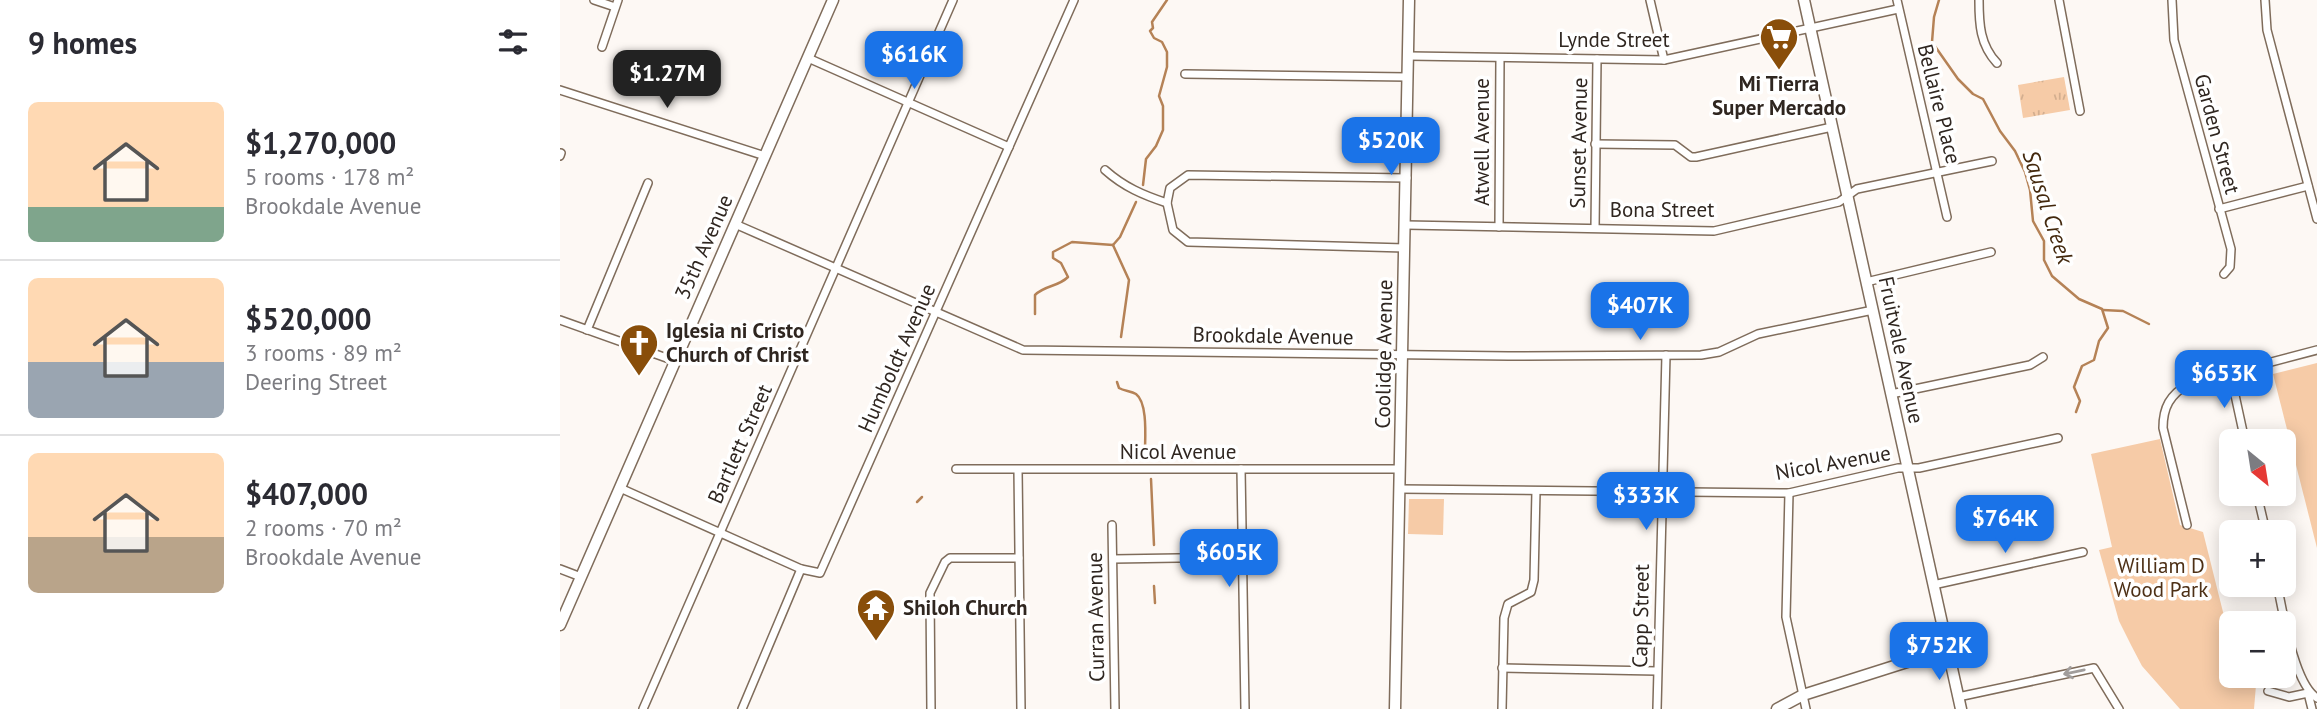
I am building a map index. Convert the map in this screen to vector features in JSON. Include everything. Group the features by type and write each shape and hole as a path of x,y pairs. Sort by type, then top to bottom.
{"main road":[{"name":"35th Avenue","path":"560,625 833,0"},
{"name":"Coolidge Avenue","path":"1395,709 1409,0"},
{"name":"Fruitvale Avenue","path":"1804,0 1961,709"},
{"path":"1777,709 1803,695 1948,649"}],"street":[{"path":"594,0 616,4 602,47"},
{"name":"Bartlett Street","path":"643,709 953,0"},
{"name":"Humboldt Avenue","path":"801,569 820,573 1074,0"},
{"path":"1650,0 1664,60"},
{"name":"Bellaire Place","path":"1897,0 1947,217"},
{"path":"1979,0 1980,31 1986,51 1997,63"},
{"path":"2059,0 2080,111"},
{"name":"Garden Street","path":"2172,0 2174,40 2231,249 2230,267 2224,274"},
{"path":"2265,0 2267,30 2317,219"},
{"name":"Lynde Street","path":"1409,56 1664,60 1898,9"},
{"path":"808,58 1009,147"},
{"name":"Atwell Avenue","path":"1499,227 1500,58"},
{"name":"Sunset Avenue","path":"1595,228 1597,59"},
{"path":"1185,74 1408,77"},
{"path":"560,90 765,156"},
{"path":"1595,144 1675,145 1691,157 1696,157 1832,127"},
{"name":"Bona Street","path":"1406,225 1714,231 1839,202 1857,189 1992,161"},
{"path":"1105,170 1138,194 1167,203"},
{"path":"1405,248 1188,242 1173,230 1167,203 1170,188 1188,175 1407,178"},
{"path":"587,330 648,183"},
{"path":"2219,209 2308,186"},
{"name":"Brookdale Avenue","path":"735,223 1023,350 1403,355 1701,355 1719,352 1758,334 1873,310"},
{"path":"1866,282 1991,252"},
{"path":"560,320 675,361"},
{"path":"2187,525 2163,421 2168,401 2188,384 2317,350"},
{"name":"Capp Street","path":"1657,709 1666,355"},
{"path":"1891,394 2030,365 2043,357"},
{"path":"2230,372 2242,429"},
{"name":"Nicol Avenue","path":"1400,489 1789,493 2058,438"},
{"name":"Nicol Avenue","path":"956,469 1401,469"},
{"path":"1241,469 1245,709"},
{"path":"1018,470 1021,709"},
{"path":"620,488 801,569 742,709"},
{"path":"1502,709 1504,618 1508,604 1531,592 1534,580 1536,491"},
{"path":"1789,493 1786,617 1806,709"},
{"name":"Curran Avenue","path":"1112,525 1115,709"},
{"path":"1933,585 2083,551"},
{"path":"1113,559 1243,557"},
{"path":"931,709 930,593 945,562 950,558 1019,558"},
{"path":"560,569 581,577"},
{"path":"2280,597 2291,649 2312,709"},
{"path":"1502,668 1657,671"},
{"path":"1958,697 2094,668 2119,709"},
{"path":"2268,691 2289,697 2308,693 2317,698"}],"green space":[{"path":"2064,77 2070,110 2023,118 2018,85"},
{"path":"2317,363 2317,548 2296,465 2296,429 2287,429 2273,374"},
{"name":"William D Wood Park","path":"2160,439 2180,525 2203,532 2223,611 2219,611 2219,688 2256,688 2254,709 2180,709 2142,666 2119,621 2099,550 2112,547 2091,454"},
{"path":"1409,499 1444,499 1443,535 1408,534"}],"waterway":[{"path":"1143,185 1146,159 1163,130 1163,106 1159,96 1167,67 1167,52 1162,42 1154,38 1150,31 1153,28 1152,22 1167,0"},
{"name":"Sausal Creek","path":"1939,0 1934,17 1932,42 1958,79 1973,94 1983,99 2000,131 2015,151 2025,172 2033,221 2044,241 2044,260 2052,276 2079,299 2102,309 2108,328 2099,341 2094,360 2082,366 2074,387 2080,401 2076,412"},
{"path":"1113,245 1120,237 1136,202"},
{"path":"1035,314 1035,295 1068,277 1061,263 1053,258 1053,252 1072,242 1113,245"},
{"path":"1113,245 1129,280 1121,337"},
{"path":"2103,310 2123,311 2149,324"},
{"path":"1117,382 1119,388 1140,398 1145,421 1145,451"},
{"path":"1151,479 1154,545"},
{"path":"917,502 922,497"},
{"path":"1154,586 1155,603"}],"place":[{"name":"Mi Tierra Super Mercado","path":"1779,71"},
{"name":"Iglesia ni Cristo Church of Christ","path":"639,377"},
{"name":"Shiloh Church","path":"876,642"}]}
